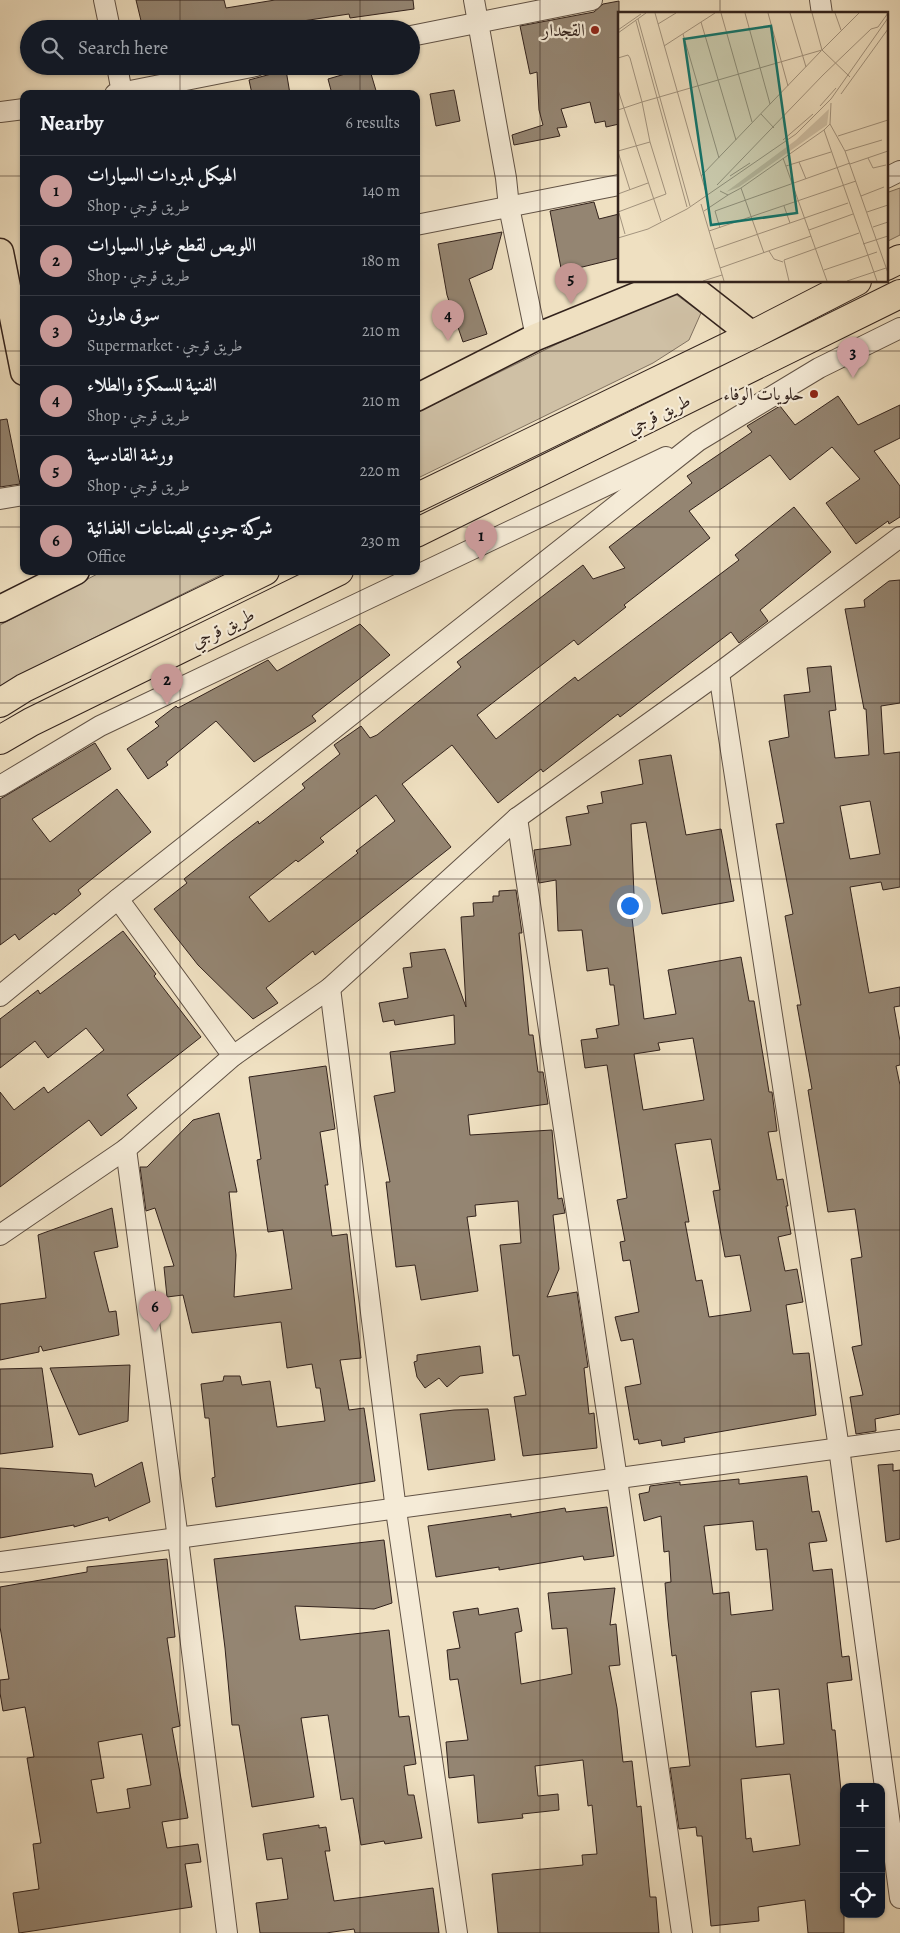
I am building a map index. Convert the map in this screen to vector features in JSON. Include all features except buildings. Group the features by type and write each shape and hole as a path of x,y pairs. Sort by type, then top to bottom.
{"highway":[{"path":"888,265 900,259"},
{"name":"طريق قرجي","path":"420,496 752,336 855,282"},
{"name":"طريق قرجي","path":"420,531 897,296"},
{"path":"452,481 466,509"},
{"name":"طريق قرجي","path":"0,703 24,688 257,575"},
{"name":"طريق قرجي","path":"0,740 31,722 331,575"}],"main road":[{"path":"0,252 20,351"},
{"path":"420,396 536,337 671,282"},
{"path":"684,282 752,336"},
{"path":"0,609 64,575"}],"street":[{"path":"104,0 108,20"},
{"path":"474,0 506,178 509,207 536,337"},
{"path":"420,34 592,0"},
{"path":"117,75 118,90"},
{"path":"133,90 210,75"},
{"path":"0,112 20,110"},
{"path":"888,177 900,171"},
{"path":"420,224 618,185"},
{"path":"897,296 900,324"},
{"path":"420,573 698,441 819,368 900,328"},
{"path":"0,996 118,899 698,441"},
{"path":"0,499 20,496"},
{"path":"0,1235 126,1149 233,1056 330,988 517,818 719,673 900,537"},
{"path":"0,786 100,726 417,575"},
{"path":"719,673 839,1448 900,1898"},
{"path":"517,818 617,1479 682,1933"},
{"path":"118,899 233,1056"},
{"path":"330,988 396,1510 457,1933"},
{"path":"126,1149 178,1539 227,1933"},
{"path":"0,1562 396,1510 900,1440"}],"shaded area":[{"path":"900,188 900,235 888,241 888,192"},
{"path":"674,293 701,313 689,340 653,363 420,477 420,411 559,343"},
{"path":"95,575 221,575 45,662 0,688 0,625"}],"place":[{"name":"القجدار","path":"595,30"},
{"name":"ورشة القادسية","path":"571,304"},
{"name":"الفنية للسمكرة والطلاء","path":"448,341"},
{"name":"سوق هارون","path":"853,378"},
{"name":"حلويات الوفاء","path":"814,394"},
{"name":"الهيكل لمبردات السيارات","path":"481,561"},
{"name":"اللويص لقطع غيار السيارات","path":"167,705"},
{"name":"شركة جودي للصناعات الغذائية","path":"155,1332"}]}
